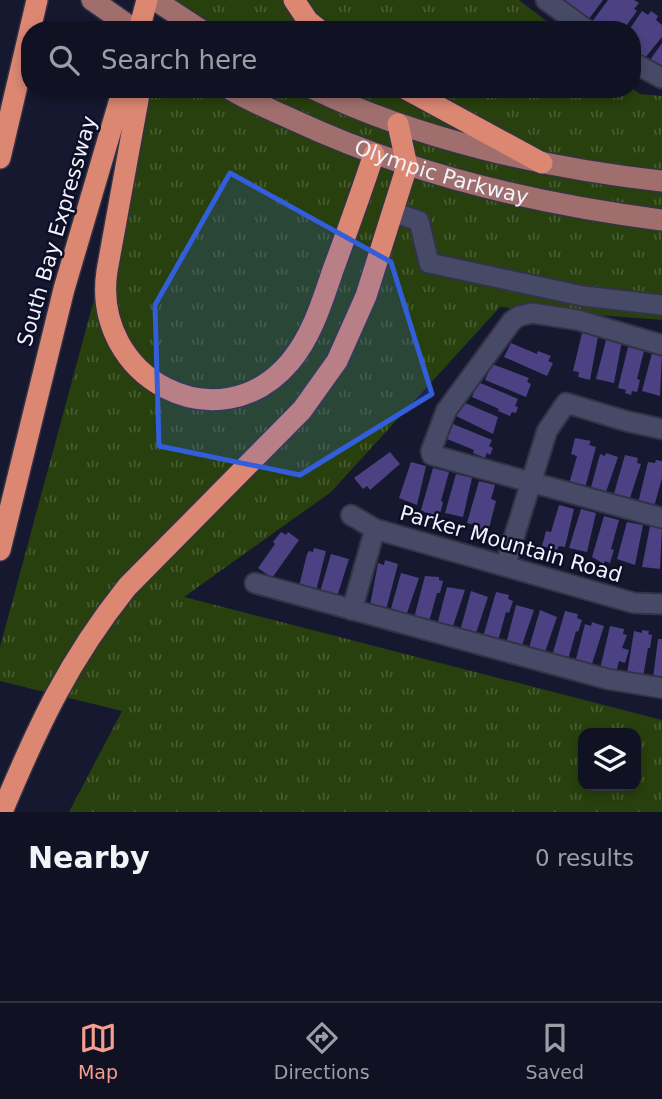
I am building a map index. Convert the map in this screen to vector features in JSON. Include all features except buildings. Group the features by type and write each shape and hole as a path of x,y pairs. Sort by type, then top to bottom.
{"highway":[{"path":"32,21 37,0"},
{"path":"141,21 151,0"},
{"path":"148,21 151,0"},
{"path":"294,0 309,21"},
{"path":"0,158 21,68"},
{"name":"South Bay Expressway","path":"0,550 64,289 132,98"},
{"path":"133,98 105,285 106,312 115,338 129,361 161,386 186,396 223,398 247,393 269,382 290,363 314,322 374,155"},
{"path":"422,98 542,163"},
{"path":"2,812 55,693 107,612 127,587 302,410 327,379 355,326 407,166 398,124"}],"main road":[{"path":"92,0 124,21"},
{"path":"151,0 186,21"},
{"name":"Olympic Parkway","path":"249,98 374,155 407,166 502,192 568,206 662,220"},
{"name":"Olympic Parkway","path":"336,98 398,124 542,163 662,181"}],"street":[{"path":"546,0 575,21"},
{"path":"641,67 662,78"},
{"path":"393,212 419,221 429,263 583,296 662,305"},
{"path":"662,345 578,320 532,313 519,316 512,321 446,411 431,451 432,455 662,518"},
{"path":"505,566 547,431 566,403 662,429"},
{"name":"Parker Mountain Road","path":"351,515 375,529 634,603 662,604"},
{"path":"352,610 375,529"},
{"path":"255,583 607,680 662,688"}],"highlighted area":[{"path":"230,173 391,262 432,394 300,475 159,446 155,305"}],"green space":[{"path":"176,0 519,0 546,21 170,21"},
{"path":"662,96 662,320 500,307 331,492 184,597 662,720 662,812 69,812 122,711 0,681 0,647 149,98"}]}
